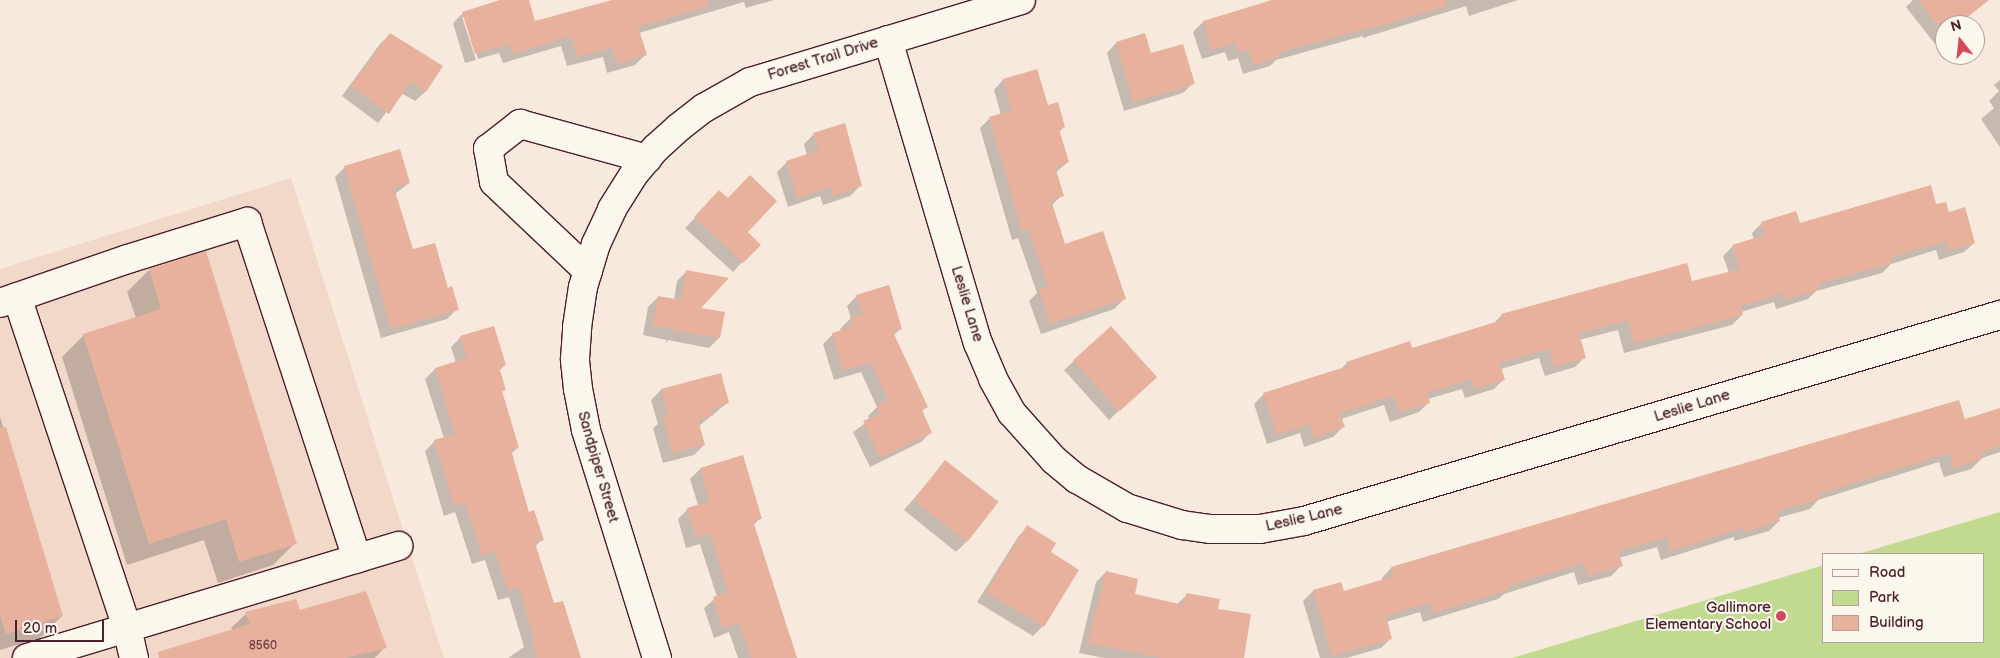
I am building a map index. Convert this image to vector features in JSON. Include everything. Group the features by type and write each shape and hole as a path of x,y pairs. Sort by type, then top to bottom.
{"street":[{"name":"Forest Trail Drive","path":"612,209 647,159 678,128 704,108 750,82 1021,0"},
{"name":"Leslie Lane","path":"888,40 978,343 993,380 1012,413 1048,454 1077,479 1127,508 1182,525 1211,529 1260,529 1304,521 2000,315"},
{"path":"588,270 494,182 488,149 520,124 647,159"},
{"name":"Sandpiper Street","path":"612,209 596,244 583,287 577,326 575,359 578,389 586,430 656,658"},
{"path":"134,658 127,628 9,300 247,222 357,558"},
{"path":"27,658 398,546"}],"shaded area":[{"path":"291,178 444,658 0,658 0,269"}],"green space":[{"path":"2000,512 2000,658 1512,658 1822,566 1822,643 1985,643 1985,553 1861,553"}],"building":[{"path":"500,0 529,0 535,21 612,0 708,0 709,6 638,27 647,55 617,64 612,48 577,57 571,36 513,54 509,44 475,54 462,12"},
{"path":"1272,0 1446,0 1447,6 1373,28 1280,52 1281,56 1253,65 1248,49 1238,52 1235,43 1211,50 1203,21"},
{"path":"1918,0 1989,0 1970,15 1935,15 1935,21"},
{"path":"390,33 443,66 426,92 410,82 389,114 351,86"},
{"path":"1145,33 1151,53 1183,44 1195,84 1133,102 1116,42"},
{"path":"1037,69 1048,105 1058,102 1065,127 1059,129 1069,162 1055,167 1064,196 1051,200 1065,244 1103,231 1126,299 1050,324 1039,289 1048,286 1028,229 1022,231 989,117 1012,110 1003,79"},
{"path":"845,123 862,186 833,196 830,187 798,198 786,161 819,150 813,133"},
{"path":"400,149 410,183 394,188 413,249 435,243 448,288 452,286 459,310 391,329 344,166"},
{"path":"750,175 777,201 748,232 761,245 743,263 694,217 719,190 728,198"},
{"path":"1931,185 1936,204 1946,202 1949,212 1965,207 1975,243 1949,251 1946,241 1892,257 1893,263 1818,284 1820,289 1786,300 1784,293 1741,306 1743,315 1634,343 1628,320 1579,333 1586,358 1554,367 1549,349 1500,363 1505,380 1475,389 1472,379 1427,393 1430,403 1399,413 1394,396 1340,413 1345,427 1314,438 1310,424 1277,435 1263,393 1348,366 1346,362 1410,341 1412,348 1502,320 1501,314 1687,263 1692,281 1740,269 1732,245 1765,235 1761,222 1796,211 1800,223"},
{"path":"206,251 297,544 239,562 226,519 149,544 83,334 161,309 149,269"},
{"path":"686,270 729,278 701,308 725,312 720,338 679,331 675,336 676,330 653,326 658,296 681,300"},
{"path":"889,285 902,329 893,332 928,407 922,410 932,433 880,458 863,421 881,413 877,405 888,400 871,362 843,371 832,333 852,327 850,318 862,314 856,295"},
{"path":"494,326 506,365 499,367 506,390 502,391 519,448 511,450 529,512 534,510 544,540 535,543 554,603 563,601 581,658 537,658 532,638 534,638 519,587 508,591 495,551 482,555 465,503 454,506 434,440 455,434 435,368 467,358 460,336"},
{"path":"1111,326 1157,377 1119,411 1073,360"},
{"path":"721,373 729,403 712,408 714,415 698,420 705,445 672,453 663,417 668,415 661,389"},
{"path":"1959,400 1965,419 2000,408 2000,446 1980,453 1982,459 1954,468 1949,453 1819,494 1821,499 1777,511 1780,521 1744,532 1743,528 1671,551 1667,537 1618,551 1623,566 1588,576 1584,563 1508,586 1509,590 1433,613 1430,603 1386,616 1392,639 1332,656 1313,590 1341,582 1344,591 1394,576 1391,567"},
{"path":"6,427 63,616 6,634 0,616 0,428"},
{"path":"743,455 762,519 753,521 797,658 751,658 739,623 723,629 713,597 728,592 710,534 696,538 687,508 710,501 700,468"},
{"path":"945,460 999,502 967,542 914,500"},
{"path":"1027,525 1056,543 1051,552 1079,570 1044,627 986,592"},
{"path":"1106,571 1138,579 1135,594 1184,605 1186,593 1220,599 1218,609 1251,614 1244,658 1161,658 1088,643"},
{"path":"366,591 387,648 346,658 159,658 158,652 250,624 245,612 296,599 300,610"}],"place":[{"name":"Gallimore Elementary School","path":"1781,616"}]}
